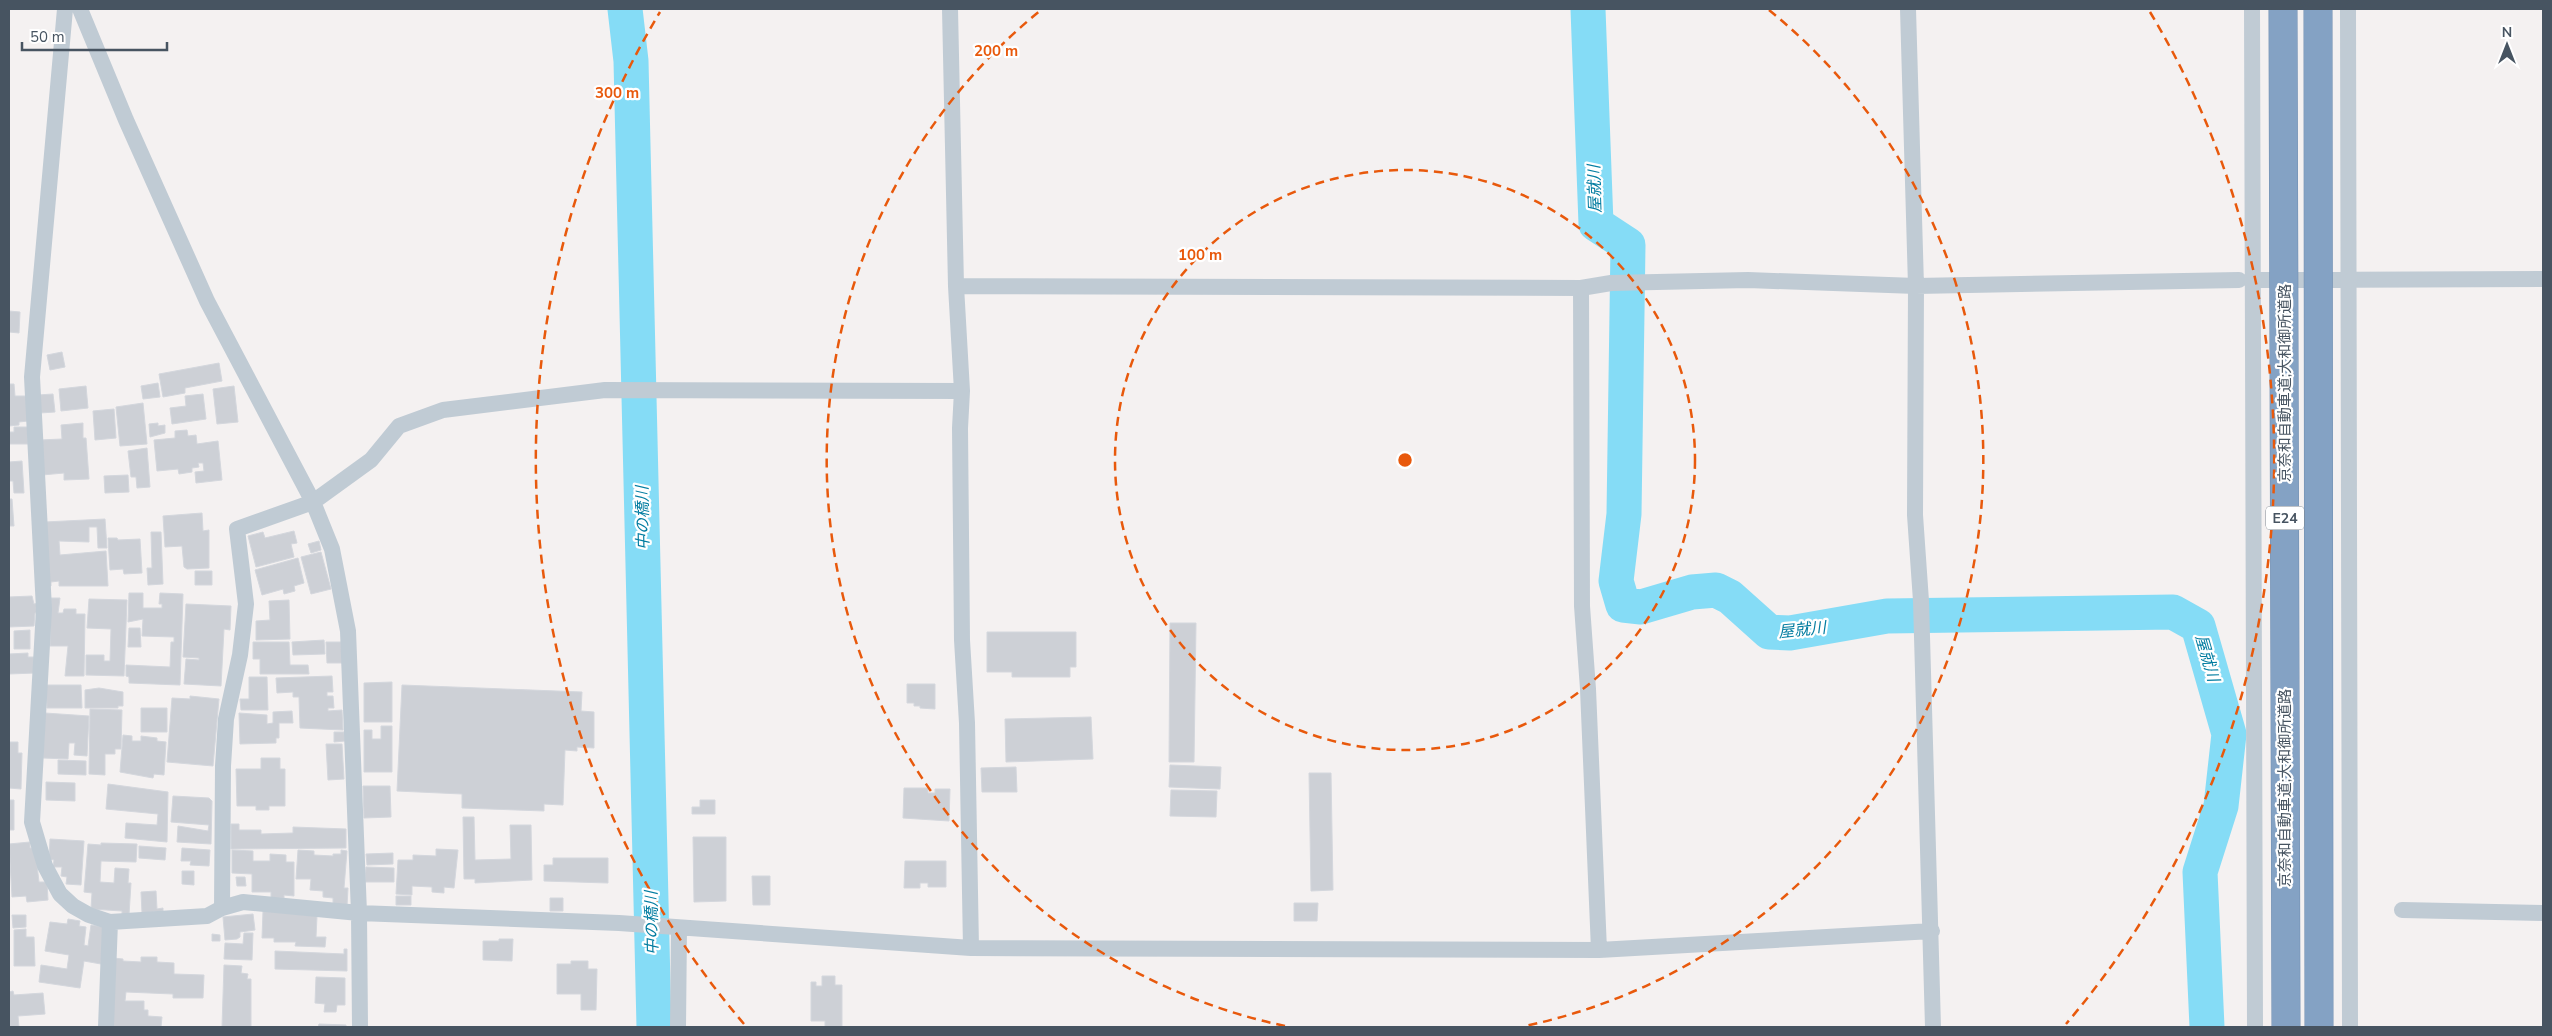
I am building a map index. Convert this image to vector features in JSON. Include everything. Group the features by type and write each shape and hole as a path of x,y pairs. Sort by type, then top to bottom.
{"highway":[{"name":"京奈和自動車道;大和御所道路","path":"2283,9 2286,1027"},
{"name":"E24","path":"2318,9 2319,1027"}],"street":[{"path":"65,9 32,376 44,609 32,822 45,866 60,894 73,906 110,922 207,916 222,908 243,902 359,913 619,923 971,948 1599,950 1932,931"},
{"path":"80,9 126,120 207,301 313,502 332,549 348,631 359,913 360,1027"},
{"path":"950,9 956,286 962,391 960,428 962,640 967,723 971,948"},
{"path":"1908,9 1916,286 1915,515 1921,601 1932,931 1933,1027"},
{"path":"2252,9 2246,280 2255,1027"},
{"path":"2348,9 2350,1027"},
{"path":"956,286 1581,288 1611,283 1748,280 1916,286 2246,280 2543,279"},
{"path":"1581,288 1582,606 1588,689 1599,950"},
{"path":"222,908 223,766 226,719 240,654 246,604 237,528 313,502 371,460 399,426 443,410 605,390 962,391"},
{"path":"2402,910 2543,913"},
{"path":"106,1027 110,922"},
{"path":"678,1027 679,928"}],"building":[{"path":"9,311 20,312 19,333 9,332"},
{"path":"62,352 65,367 50,370 47,355"},
{"path":"219,363 222,381 185,388 185,393 163,397 159,374"},
{"path":"158,383 160,397 143,399 141,386"},
{"path":"9,384 14,384 15,396 27,396 28,421 19,422 19,425 9,426"},
{"path":"86,386 88,408 61,411 59,389"},
{"path":"234,386 238,422 217,424 213,389"},
{"path":"53,394 55,412 40,413 38,395"},
{"path":"203,394 206,419 172,424 170,408 186,406 185,396"},
{"path":"143,403 147,444 120,446 116,407"},
{"path":"114,409 116,438 95,440 93,411"},
{"path":"83,423 83,438 86,438 89,479 64,480 64,473 42,475 40,440 62,439 61,425"},
{"path":"158,423 158,426 165,425 165,433 150,437 149,424"},
{"path":"14,427 28,427 28,444 9,444 9,432 14,432"},
{"path":"187,430 188,436 196,435 197,444 218,441 222,480 196,483 195,472 204,471 203,463 198,463 199,467 192,468 192,472 179,474 178,469 157,471 154,440 175,438 175,431"},
{"path":"147,448 150,487 137,488 136,477 131,477 128,451"},
{"path":"22,461 24,493 14,493 13,481 9,481 9,462"},
{"path":"128,475 129,492 105,493 104,476"},
{"path":"9,499 12,499 14,526 9,526"},
{"path":"202,513 203,531 209,530 209,568 187,569 184,567 182,546 165,547 163,516"},
{"path":"105,519 107,548 98,548 97,527 89,527 89,542 59,541 60,555 106,551 108,586 59,586 59,581 51,582 51,586 49,586 45,522"},
{"path":"294,531 297,543 291,544 294,557 256,567 248,536 263,532 265,538"},
{"path":"151,532 161,532 163,584 148,585 147,568 152,568"},
{"path":"108,538 117,538 118,540 140,539 142,573 124,574 123,569 110,570"},
{"path":"319,541 321,550 311,553 308,544"},
{"path":"321,552 331,589 311,594 301,557"},
{"path":"298,558 304,583 294,586 295,591 284,594 283,589 262,595 255,570"},
{"path":"195,571 212,571 212,585 195,585"},
{"path":"129,593 143,593 143,608 162,608 162,604 159,604 160,593 183,594 180,685 129,683 129,677 126,676 126,665 170,667 171,642 174,642 174,637 142,636 143,619 128,622"},
{"path":"32,596 34,604 39,603 39,612 35,613 34,626 9,627 9,597"},
{"path":"51,598 60,598 58,613 63,613 64,609 76,609 76,614 85,614 84,676 65,676 68,646 50,646"},
{"path":"89,599 127,600 124,676 86,675 86,655 104,655 104,661 110,661 111,629 87,628"},
{"path":"289,600 290,639 256,640 256,621 270,620 269,601"},
{"path":"186,604 231,606 230,630 224,629 221,686 184,684 186,659 199,660 199,658 183,657"},
{"path":"1170,623 1196,623 1194,762 1169,762"},
{"path":"129,628 140,628 141,647 128,647"},
{"path":"30,630 30,649 14,649 14,631"},
{"path":"987,632 1076,632 1076,667 1070,667 1070,677 1012,677 1012,672 987,672"},
{"path":"324,640 325,654 293,655 292,642"},
{"path":"253,642 289,642 290,665 308,665 309,674 260,674 260,659 253,659"},
{"path":"326,642 341,642 342,663 327,663"},
{"path":"28,653 28,657 34,657 35,673 9,674 9,654"},
{"path":"332,676 333,692 327,692 327,696 333,696 334,708 328,708 328,711 342,710 343,730 300,728 299,697 293,697 293,692 277,693 276,678"},
{"path":"249,677 267,677 268,710 241,710 240,699 249,699"},
{"path":"392,682 392,722 364,722 364,683"},
{"path":"907,684 935,684 935,709 920,708 920,706 914,706 914,703 907,703"},
{"path":"46,685 81,685 82,708 47,708"},
{"path":"402,685 582,692 581,711 594,712 594,748 577,747 577,751 565,750 563,805 544,804 544,811 462,808 462,794 397,791"},
{"path":"99,688 123,692 123,706 118,706 118,708 85,708 85,690"},
{"path":"190,696 219,699 213,766 167,762 172,698 190,699"},
{"path":"141,708 167,708 167,732 141,732"},
{"path":"90,709 122,710 121,749 115,749 115,754 105,754 105,775 89,774"},
{"path":"292,711 293,723 279,723 279,738 276,738 276,743 240,744 239,713 267,715 267,724 273,723 273,712"},
{"path":"45,713 89,716 87,756 74,755 75,743 69,743 68,759 43,758"},
{"path":"1091,717 1093,759 1006,762 1005,719"},
{"path":"381,726 392,726 392,772 364,772 364,730 372,730 372,739 381,739"},
{"path":"334,732 344,732 345,741 334,742"},
{"path":"123,735 132,736 132,741 141,741 141,736 157,738 157,741 166,742 164,775 154,774 153,778 120,772"},
{"path":"9,742 18,742 18,753 22,753 21,789 9,788"},
{"path":"326,744 342,744 344,779 328,780"},
{"path":"261,758 280,758 280,769 285,769 285,806 269,806 269,810 256,810 256,806 237,806 236,769 261,769"},
{"path":"58,760 86,761 86,775 58,774"},
{"path":"1170,765 1221,767 1220,789 1169,787"},
{"path":"1016,767 1017,792 982,792 981,768"},
{"path":"1309,773 1331,773 1333,890 1311,891"},
{"path":"46,782 75,783 75,801 46,800"},
{"path":"108,784 168,792 167,842 125,838 126,823 157,825 158,814 106,809"},
{"path":"363,786 390,786 391,817 364,818"},
{"path":"904,788 928,788 928,793 935,793 935,789 950,789 949,821 903,818"},
{"path":"1171,790 1217,791 1216,817 1170,816"},
{"path":"173,796 209,798 212,801 211,844 177,842 178,826 208,831 209,825 171,822"},
{"path":"9,800 14,800 14,830 9,830"},
{"path":"700,800 715,800 715,814 692,814 692,807 700,807"},
{"path":"463,817 474,817 475,860 511,859 510,825 531,825 532,880 475,883 475,879 464,879"},
{"path":"231,824 239,824 239,830 261,830 261,834 293,833 293,827 346,829 346,848 231,849"},
{"path":"693,837 726,837 726,901 694,902"},
{"path":"50,839 84,841 81,885 66,884 67,877 61,876 62,867 53,867 54,860 49,859"},
{"path":"30,842 30,848 35,848 39,882 47,882 48,900 27,902 26,896 12,897 9,844"},
{"path":"101,843 137,844 136,862 101,861 100,882 114,883 115,868 129,869 128,883 131,883 129,915 122,914 122,911 91,909 92,893 84,892 88,844 101,845"},
{"path":"139,846 166,848 165,860 139,858"},
{"path":"182,848 210,850 209,866 190,865 191,861 181,861"},
{"path":"436,849 458,850 454,888 444,887 444,893 432,892 432,887 412,886 412,895 396,894 398,860 413,860 413,855 436,856"},
{"path":"232,850 253,851 253,861 270,861 270,854 286,855 286,862 294,862 294,896 284,895 284,898 271,898 271,892 252,892 252,874 232,873"},
{"path":"298,850 314,851 314,855 333,856 333,854 341,854 341,850 347,851 344,888 348,888 347,906 333,905 333,898 323,897 323,891 310,890 311,879 296,879"},
{"path":"393,853 393,864 367,865 366,854"},
{"path":"553,858 608,858 608,883 544,881 544,865 553,865"},
{"path":"905,861 946,861 946,887 928,887 928,883 920,883 920,888 904,888"},
{"path":"366,867 394,868 394,882 365,882"},
{"path":"182,871 194,871 194,885 182,884"},
{"path":"752,876 770,876 770,905 753,905"},
{"path":"236,877 245,877 246,886 237,886"},
{"path":"156,891 157,909 163,908 163,911 142,913 141,892"},
{"path":"396,896 411,896 411,905 396,905"},
{"path":"550,898 563,898 563,911 550,911"},
{"path":"1294,903 1318,903 1317,921 1294,921"},
{"path":"263,911 317,916 316,937 326,937 325,947 295,946 296,942 274,942 274,938 262,938"},
{"path":"253,914 255,930 240,932 240,937 237,939 225,940 223,917"},
{"path":"12,915 26,915 26,927 13,928"},
{"path":"68,919 80,921 79,926 86,927 84,945 88,946 91,925 104,927 101,964 84,961 80,988 39,982 41,965 67,969 69,955 45,951 50,922 67,924"},
{"path":"26,929 26,937 34,937 35,966 14,966 14,930"},
{"path":"244,933 253,933 252,960 224,959 225,943 243,944"},
{"path":"212,934 220,935 220,941 212,941"},
{"path":"499,939 513,939 512,961 483,960 483,941 499,941"},
{"path":"344,949 347,949 347,971 275,969 275,951 344,954"},
{"path":"141,957 157,957 157,962 174,963 174,974 204,975 203,998 173,998 173,994 126,992 125,1001 144,1001 144,1010 148,1010 148,1016 162,1017 161,1027 111,1027 113,958 123,959 123,961 141,962"},
{"path":"571,961 588,961 588,969 597,969 596,1010 581,1010 581,994 557,994 557,964 571,964"},
{"path":"224,965 242,966 241,973 248,974 247,979 251,979 251,1027 222,1027"},
{"path":"822,976 835,976 835,985 842,985 842,1027 825,1027 825,1021 811,1021 811,982 816,982 816,986 822,986"},
{"path":"316,977 345,978 345,1005 337,1005 336,1012 324,1012 325,1004 315,1003"},
{"path":"13,991 14,995 43,993 45,1014 18,1016 19,1027 9,1027 9,992"},
{"path":"319,1024 346,1025 346,1027 318,1027"}],"waterway":[{"name":"中の橋川","path":"625,9 631,61 654,1027"},
{"name":"屋就川","path":"1588,9 1596,224 1628,245 1624,514 1616,581 1623,605 1641,607 1692,592 1716,590 1730,597 1769,632 1790,633 1887,616 2173,612 2198,626 2229,734 2221,806 2200,872 2207,1027"}]}
